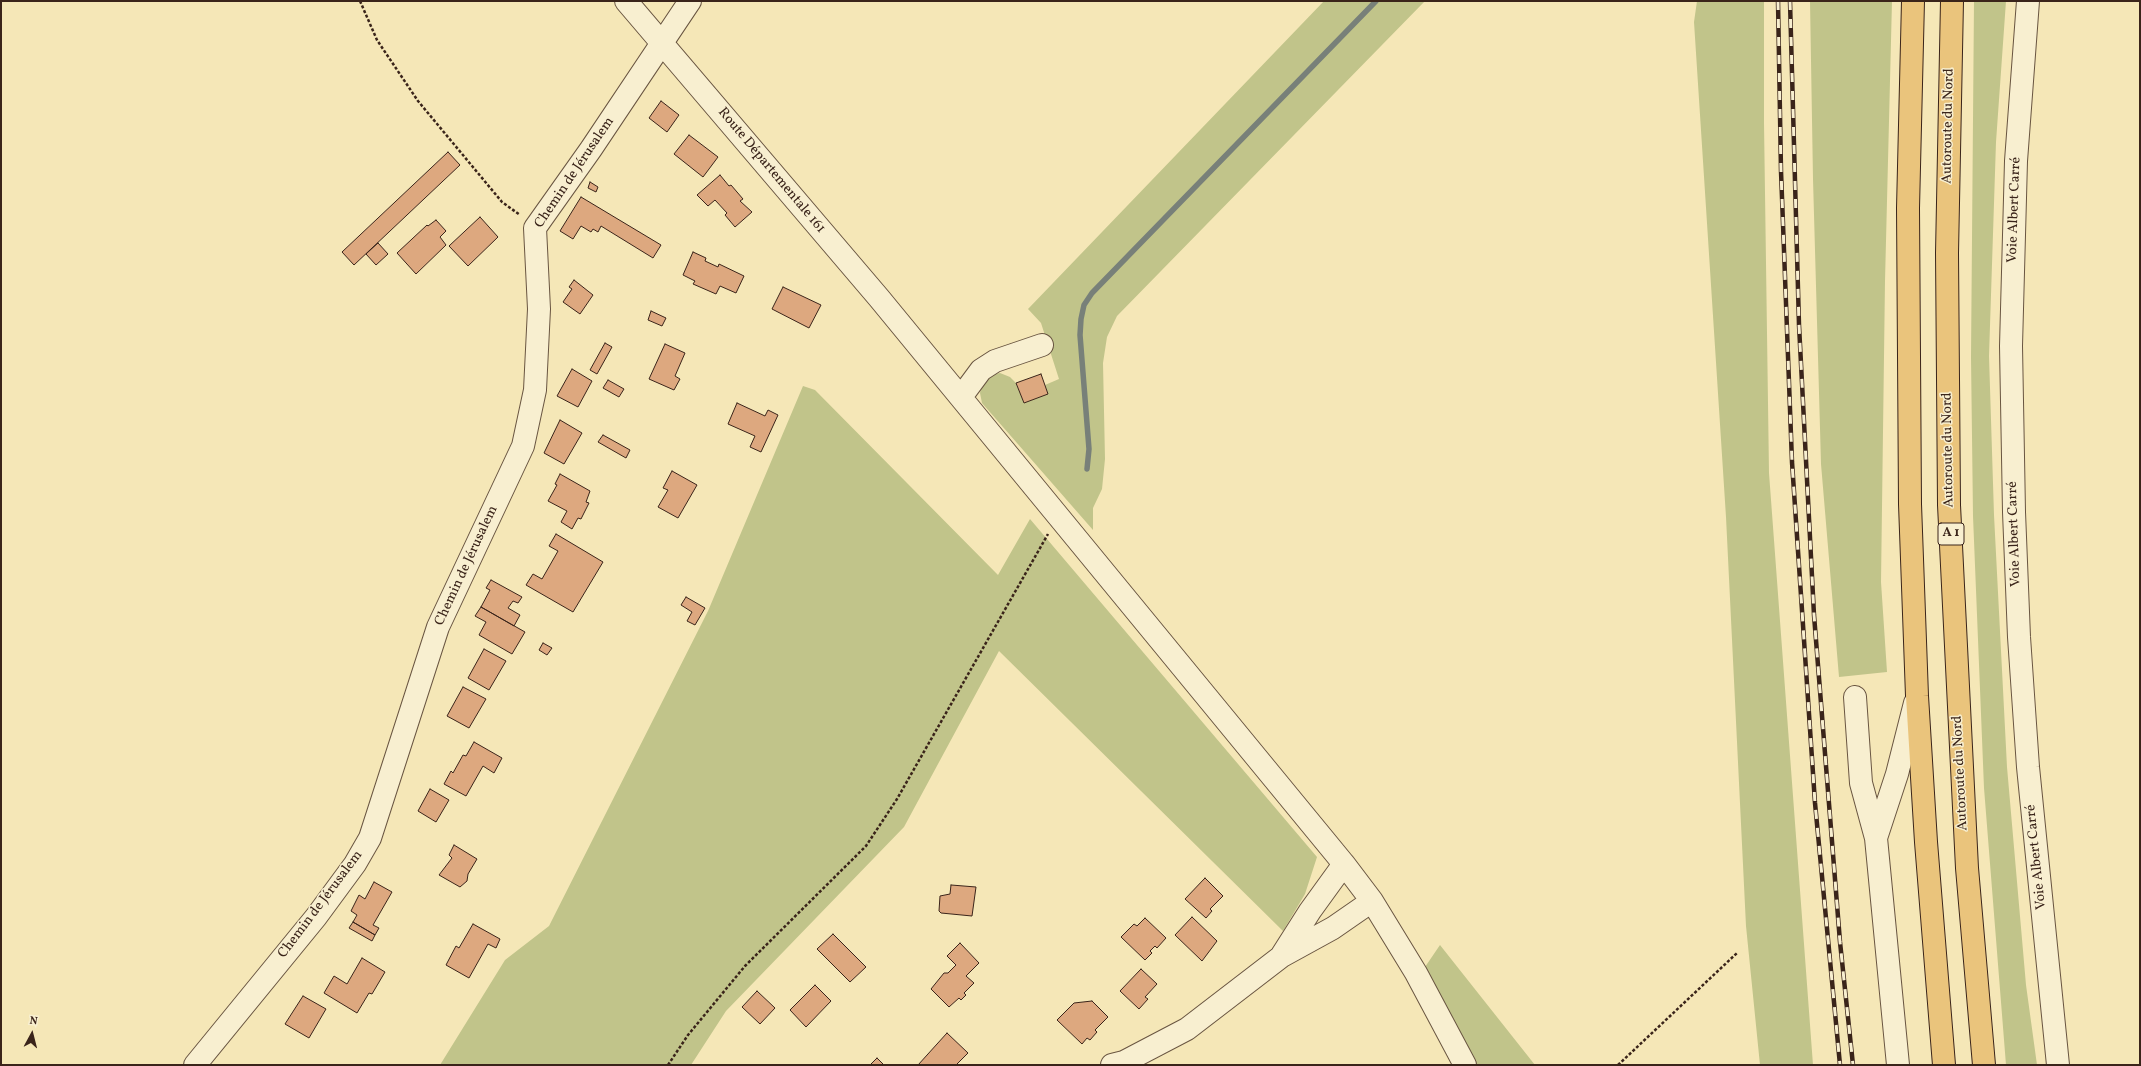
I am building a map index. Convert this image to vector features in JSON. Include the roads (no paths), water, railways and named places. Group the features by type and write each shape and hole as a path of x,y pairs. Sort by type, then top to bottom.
{"highway":[{"path":"1913,1 1908,208 1910,504 1917,696 1926,850 1944,1065"},
{"name":"Autoroute du Nord","path":"1952,1 1947,253 1950,505 1967,868 1984,1065"}],"street":[{"name":"Route Départementale 161","path":"626,1 879,298 1344,864 1372,901 1416,973 1465,1065"},
{"name":"Chemin de Jérusalem","path":"194,1065 316,917 355,864 370,838 438,627 523,446 536,390 539,310 535,228 690,1"},
{"name":"Voie Albert Carré","path":"2028,1 2016,169 2011,346 2013,489 2019,637 2028,767 2058,1065"},
{"path":"961,397 981,370 995,361 1042,345"},
{"path":"1876,838 1897,774 1917,696"},
{"path":"1855,697 1861,783 1876,838 1898,1065"},
{"path":"1282,956 1310,911 1344,864"},
{"path":"1112,1065 1124,1062 1187,1029 1282,956 1333,928 1372,901"}],"waterway":[{"path":"1087,469 1089,449 1080,335 1084,305 1092,293 1376,1"}],"railway":[{"path":"1778,1 1781,171 1792,462 1815,803 1840,1065"},
{"path":"1790,1 1799,325 1814,615 1840,942 1853,1065"}]}
